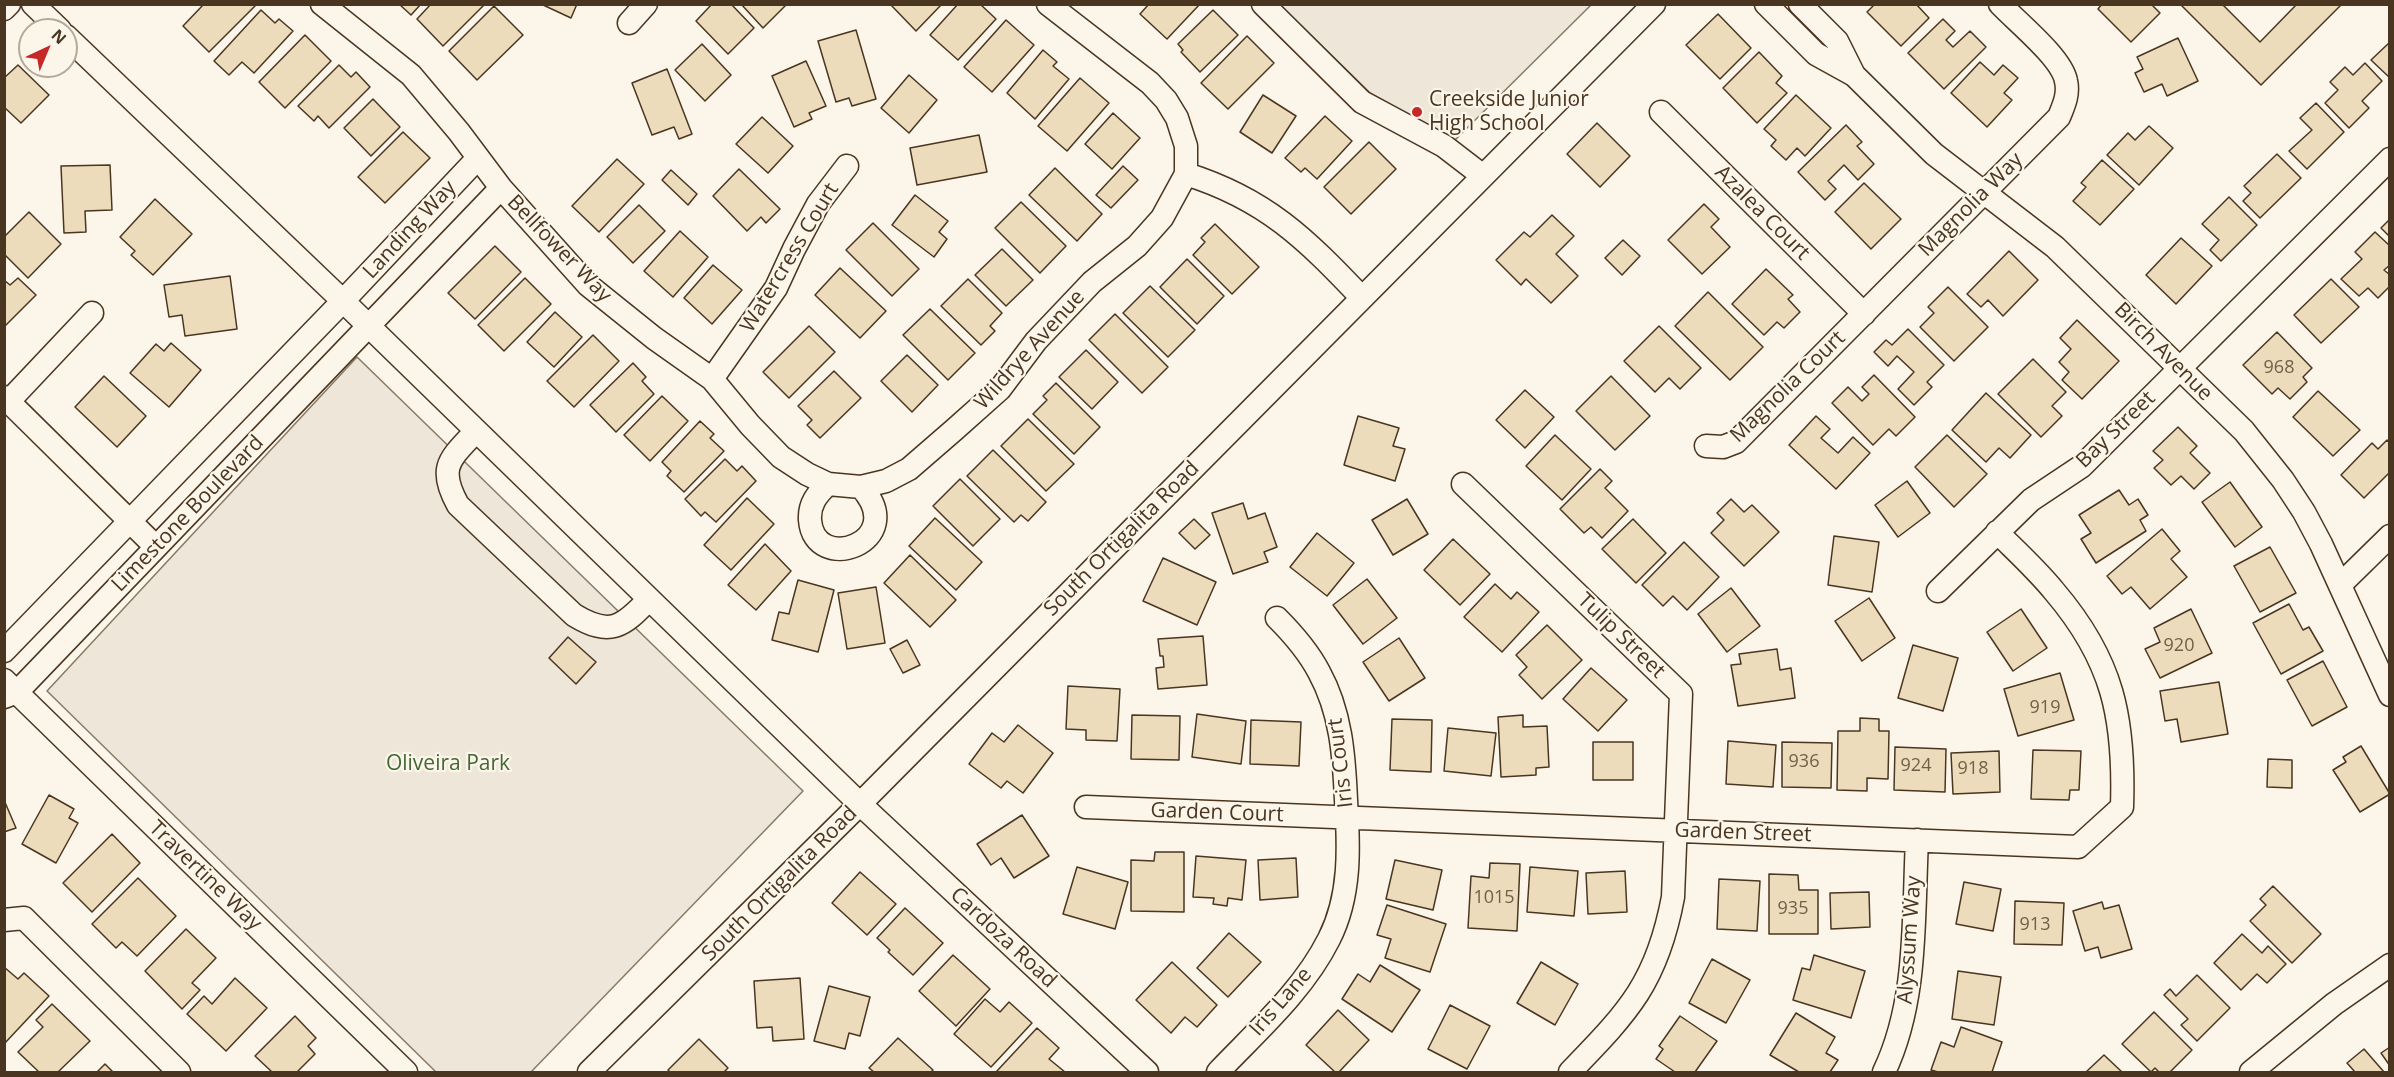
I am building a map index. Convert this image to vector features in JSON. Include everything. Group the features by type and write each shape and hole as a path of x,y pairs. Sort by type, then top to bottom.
{"street":[{"path":"4,9 9,4"},
{"path":"33,4 48,18"},
{"path":"629,23 646,4"},
{"path":"1048,4 1150,83 1166,100 1177,118 1186,146 1186,174 1220,185 1269,212 1313,246 1362,298"},
{"path":"1263,4 1362,102 1444,146 1483,176"},
{"name":"South Ortigalita Road","path":"589,1072 860,804 1654,4"},
{"name":"Birch Avenue","path":"1766,4 1816,54 1854,75 1934,154 2055,247 2244,431 2283,480 2317,536 2390,694"},
{"name":"Birch Avenue","path":"1800,4 1837,41 1854,75"},
{"name":"Magnolia Way","path":"1864,314 2059,117 2066,99 2066,81 2059,63 2000,4"},
{"name":"Bellfower Way","path":"329,7 411,75 459,132 501,188 588,285 654,338 712,379 781,457 807,474 845,486"},
{"name":"Cardoza Road","path":"78,47 343,301 860,804 1147,1072"},
{"name":"Azalea Court","path":"1661,112 1864,314"},
{"name":"Landing Way","path":"343,301 477,158"},
{"name":"Bay Street","path":"1938,591 2031,501 2082,466 2390,159"},
{"name":"Watercress Court","path":"712,379 776,288 818,204 847,166"},
{"name":"Wildrye Avenue","path":"845,486 886,481 909,469 1000,389 1036,341 1084,290 1137,246 1162,218 1186,174"},
{"name":"Landing Way","path":"368,327 501,188"},
{"name":"Limestone Boulevard","path":"4,651 343,301"},
{"path":"92,313 7,399 156,547"},
{"name":"Magnolia Court","path":"1706,446 1723,447 1736,442 1864,314"},
{"name":"Limestone Boulevard","path":"9,690 156,547 368,327"},
{"path":"476,431 450,458 447,475 450,491 458,505 574,615 591,626 608,628 622,624 649,599"},
{"name":"Tulip Street","path":"1463,484 1681,694 1673,897 1667,930 1656,961 1641,992 1620,1020 1570,1072"},
{"name":"Garden Street","path":"1347,818 2078,847 2122,807 2124,770 2121,730 2113,693 2102,660 2054,590 1997,532"},
{"path":"2340,585 2390,536"},
{"name":"Iris Court","path":"1277,618 1294,635 1315,665 1336,713 1343,744 1347,818"},
{"name":"Travertine Way","path":"9,690 406,1072"},
{"name":"Garden Court","path":"1086,807 1347,818"},
{"name":"Iris Lane","path":"1218,1072 1304,980 1329,940 1343,897 1349,857 1347,818"},
{"name":"Alyssum Way","path":"1884,1072 1904,1020 1910,984 1917,840"},
{"path":"4,920 24,918 179,1072"},
{"path":"2250,1072 2334,1004 2390,965"}],"green space":[{"name":"Creekside Junior High School","path":"1280,5 1591,5 1454,141 1370,93"},
{"name":"Oliveira Park","path":"357,357 803,791 531,1072 436,1072 47,691"}],"building":[{"path":"204,4 254,4 255,6 209,52 183,26"},
{"path":"399,4 421,4 411,15"},
{"path":"431,4 485,4 443,46 417,19"},
{"path":"541,4 577,4 571,18"},
{"path":"712,4 731,4 754,28 728,54 696,21"},
{"path":"741,4 787,4 763,28"},
{"path":"890,4 942,4 916,31"},
{"path":"958,4 980,4 996,19 958,60 930,35"},
{"path":"1149,4 1200,4 1167,39 1140,14"},
{"path":"1875,4 1916,4 1929,18 1901,46 1867,12"},
{"path":"2102,4 2151,4 2160,13 2131,42 2098,9"},
{"path":"2180,4 2222,4 2260,42 2297,4 2342,4 2261,85"},
{"path":"494,6 523,35 477,80 449,51"},
{"path":"261,10 275,23 279,19 293,31 254,73 242,62 229,75 214,61"},
{"path":"1213,10 1238,35 1200,72 1181,52 1183,50 1178,44"},
{"path":"1718,14 1751,48 1720,79 1686,45"},
{"path":"1943,19 1955,31 1946,40 1953,47 1970,31 1986,47 1944,89 1908,53"},
{"path":"1006,20 1034,45 992,92 964,67"},
{"path":"856,30 876,99 852,106 849,98 836,102 818,41"},
{"path":"305,35 331,61 285,108 259,82"},
{"path":"1247,36 1274,63 1228,109 1201,83"},
{"path":"2178,38 2198,81 2167,96 2162,84 2144,92 2135,73 2143,69 2137,57"},
{"path":"2390,42 2390,78 2371,60"},
{"path":"702,44 731,75 705,101 675,70"},
{"path":"1043,50 1057,62 1053,66 1069,79 1035,119 1007,93"},
{"path":"1759,52 1782,76 1776,83 1787,93 1757,123 1723,88"},
{"path":"806,61 826,106 809,113 812,119 794,127 772,76"},
{"path":"1980,62 1994,75 2003,65 2018,78 2004,93 2012,100 1987,127 1951,93"},
{"path":"2365,63 2382,81 2362,101 2369,108 2349,128 2325,103 2338,90 2330,82 2345,67 2353,75"},
{"path":"18,65 18,78 31,78 49,95 21,123 4,107 4,78"},
{"path":"339,65 351,77 356,72 370,87 329,128 318,116 314,121 298,106"},
{"path":"667,69 692,134 679,139 674,127 652,135 632,83"},
{"path":"909,75 937,100 909,133 881,108"},
{"path":"1080,78 1109,103 1067,151 1038,126"},
{"path":"1263,95 1296,116 1272,153 1240,132"},
{"path":"1796,95 1831,128 1805,156 1797,148 1786,160 1771,146 1776,140 1764,129"},
{"path":"373,99 400,127 371,156 344,128"},
{"path":"2316,103 2344,132 2307,169 2289,151 2312,130 2300,118"},
{"path":"1113,113 1140,138 1112,169 1085,144"},
{"path":"1325,116 1352,141 1317,179 1305,168 1301,172 1285,158"},
{"path":"762,117 793,146 768,173 736,144"},
{"path":"1597,123 1630,156 1600,187 1567,154"},
{"path":"1846,125 1862,142 1857,146 1874,164 1858,180 1844,165 1828,181 1836,189 1825,200 1798,172"},
{"path":"2149,126 2173,148 2139,185 2107,155 2128,133 2135,140"},
{"path":"403,132 430,158 385,203 358,177"},
{"path":"979,135 987,172 917,185 910,148"},
{"path":"1369,142 1396,169 1351,214 1324,187"},
{"path":"2277,154 2301,178 2260,218 2243,201 2251,193 2244,186"},
{"path":"617,159 644,184 599,232 572,206"},
{"path":"2102,160 2134,189 2100,225 2073,201 2086,187 2081,183"},
{"path":"110,165 112,210 85,211 86,232 64,233 61,166"},
{"path":"1123,166 1138,180 1111,208 1096,195"},
{"path":"1055,168 1102,214 1077,241 1029,195"},
{"path":"739,169 780,209 766,223 761,217 747,231 713,196"},
{"path":"671,170 697,194 688,205 662,180"},
{"path":"1864,183 1901,219 1871,249 1835,212"},
{"path":"915,195 948,221 939,232 947,239 934,257 892,225"},
{"path":"2229,197 2257,225 2221,261 2210,250 2219,240 2202,224"},
{"path":"155,199 192,234 153,275 131,255 135,251 120,237"},
{"path":"1021,202 1066,246 1040,273 995,228"},
{"path":"1704,204 1719,219 1711,227 1730,247 1702,274 1668,240"},
{"path":"639,205 665,231 633,263 607,237"},
{"path":"29,212 61,244 28,278 4,254 4,237"},
{"path":"1552,215 1574,236 1556,254 1578,276 1551,303 1526,279 1521,285 1496,260 1524,232 1530,237"},
{"path":"2390,219 2390,237 2381,228"},
{"path":"873,223 919,269 892,296 846,250"},
{"path":"1215,224 1259,267 1232,294 1193,255 1205,242 1201,238"},
{"path":"680,231 708,257 673,297 644,271"},
{"path":"2375,232 2390,246 2390,265 2384,270 2390,275 2390,286 2378,298 2368,288 2359,296 2341,279 2362,259 2355,252"},
{"path":"2181,238 2212,266 2176,304 2146,275"},
{"path":"1623,240 1640,256 1622,275 1605,258"},
{"path":"495,246 521,272 475,319 448,293"},
{"path":"1002,249 1033,280 1006,306 975,275"},
{"path":"2009,251 2038,280 2003,316 1988,300 1981,307 1967,294"},
{"path":"1187,259 1224,296 1197,324 1160,287"},
{"path":"713,265 742,290 712,324 684,298"},
{"path":"840,268 886,311 860,338 815,295"},
{"path":"1766,269 1793,295 1788,299 1800,312 1784,328 1777,322 1764,335 1732,304"},
{"path":"230,276 237,329 185,336 182,315 169,317 164,285"},
{"path":"18,278 36,295 4,327 4,280 10,285"},
{"path":"525,278 551,304 504,351 478,325"},
{"path":"968,279 1002,313 990,326 995,331 981,345 941,306"},
{"path":"2331,279 2359,307 2321,343 2294,315"},
{"path":"1150,286 1195,330 1168,357 1123,313"},
{"path":"1948,287 1988,327 1954,361 1920,327 1934,313 1928,307"},
{"path":"1708,292 1763,347 1730,380 1675,326"},
{"path":"930,309 975,353 948,380 903,335"},
{"path":"555,312 582,337 554,367 527,342"},
{"path":"1115,314 1168,367 1142,393 1089,340"},
{"path":"2077,320 2119,361 2082,399 2062,380 2069,372 2059,362 2071,349 2060,338"},
{"path":"809,326 835,352 789,398 763,372"},
{"path":"1659,326 1701,368 1680,389 1669,378 1655,392 1624,361"},
{"path":"1908,329 1944,365 1927,382 1932,387 1914,405 1898,389 1914,372 1897,356 1888,366 1874,352 1886,340 1892,345"},
{"path":"2277,332 2312,368 2303,377 2307,382 2290,399 2278,388 2272,394 2243,365"},
{"path":"593,335 619,361 574,407 547,381"},
{"path":"171,343 201,370 169,407 130,373 156,344 164,351"},
{"path":"1086,350 1118,382 1092,409 1059,377"},
{"path":"907,355 938,385 912,412 881,381"},
{"path":"2033,359 2066,392 2052,406 2062,416 2041,437 1998,394"},
{"path":"633,363 646,377 642,381 654,394 616,432 590,405"},
{"path":"834,371 861,398 820,438 807,425 812,420 798,406"},
{"path":"1874,375 1915,417 1896,436 1889,429 1873,445 1832,403 1848,387 1862,401 1869,394 1862,387"},
{"path":"104,376 146,416 117,447 75,407"},
{"path":"1611,376 1650,416 1615,450 1576,411"},
{"path":"1056,383 1100,427 1074,454 1033,414 1047,400 1043,396"},
{"path":"1525,390 1554,417 1525,448 1496,420"},
{"path":"2318,391 2360,430 2333,456 2293,417"},
{"path":"1986,393 2031,435 2010,458 1999,448 1986,462 1952,430"},
{"path":"662,396 688,421 650,461 624,435"},
{"path":"1358,416 1399,428 1393,446 1405,449 1395,481 1344,465"},
{"path":"1816,416 1830,429 1821,438 1838,453 1853,437 1870,453 1836,489 1789,445"},
{"path":"1028,419 1074,464 1046,491 1001,446"},
{"path":"700,421 714,434 710,438 724,451 684,492 667,476 671,471 662,462"},
{"path":"2178,427 2197,446 2190,453 2210,473 2194,489 2181,476 2171,485 2154,468 2163,460 2153,451"},
{"path":"1555,435 1591,469 1562,500 1526,466"},
{"path":"1947,435 1987,474 1954,507 1915,467"},
{"path":"2387,440 2390,443 2390,472 2364,498 2341,475 2372,443 2378,449"},
{"path":"993,450 1046,502 1028,521 1021,515 1014,522 967,476"},
{"path":"725,459 737,471 742,466 756,481 716,522 705,512 701,516 685,499"},
{"path":"1600,469 1612,481 1605,488 1628,511 1602,538 1591,527 1584,533 1560,509"},
{"path":"960,479 1000,519 973,546 933,506"},
{"path":"1907,481 1930,513 1898,537 1875,505"},
{"path":"2230,482 2262,527 2235,547 2202,502"},
{"path":"2119,490 2129,505 2138,499 2148,515 2140,520 2146,531 2096,563 2081,539 2091,533 2079,515"},
{"path":"747,498 774,524 731,570 704,545"},
{"path":"1407,499 1428,534 1393,555 1372,520"},
{"path":"1731,499 1744,512 1752,505 1779,532 1744,566 1711,533 1724,520 1717,513"},
{"path":"1243,503 1248,519 1265,513 1277,547 1264,552 1268,562 1233,574 1212,513"},
{"path":"935,518 982,562 956,590 909,546"},
{"path":"1194,519 1210,535 1195,549 1179,533"},
{"path":"1633,519 1666,553 1636,583 1602,549"},
{"path":"2162,529 2180,551 2171,559 2187,577 2150,609 2131,587 2122,594 2107,576"},
{"path":"1317,533 1354,563 1327,596 1290,567"},
{"path":"1834,536 1879,542 1872,592 1828,585"},
{"path":"1453,539 1490,574 1460,605 1424,570"},
{"path":"1684,542 1719,577 1687,610 1673,596 1663,606 1642,585"},
{"path":"765,544 791,571 756,610 728,585"},
{"path":"2270,547 2296,593 2260,612 2234,566"},
{"path":"910,555 956,600 930,627 884,583"},
{"path":"1163,558 1216,582 1197,625 1143,601"},
{"path":"1367,579 1397,618 1363,644 1333,605"},
{"path":"798,580 834,590 818,652 772,640 779,612 789,614"},
{"path":"1495,584 1511,599 1517,592 1539,612 1502,652 1464,617"},
{"path":"876,587 885,643 847,649 838,593"},
{"path":"1731,588 1760,626 1727,652 1698,614"},
{"path":"1869,598 1895,638 1862,661 1835,621"},
{"path":"2289,604 2303,630 2309,627 2323,651 2281,674 2253,623"},
{"path":"2021,609 2047,648 2013,671 1987,632"},
{"path":"2191,609 2212,653 2160,678 2145,649 2160,642 2154,628"},
{"path":"1547,625 1582,660 1542,699 1519,675 1527,667 1516,655"},
{"path":"1203,636 1207,685 1158,689 1156,668 1164,667 1158,639"},
{"path":"568,637 596,662 576,684 549,658"},
{"path":"1399,638 1425,678 1389,701 1363,662"},
{"path":"907,640 920,665 903,673 890,649"},
{"path":"1913,645 1958,658 1943,711 1898,698"},
{"path":"1777,649 1780,670 1791,668 1795,698 1738,706 1731,665 1741,664 1739,654"},
{"path":"2323,661 2347,707 2312,726 2287,680"},
{"path":"1591,668 1627,700 1598,731 1563,699"},
{"path":"2060,673 2074,720 2018,736 2004,689"},
{"path":"2219,682 2228,734 2181,742 2177,719 2165,721 2160,691"},
{"path":"1068,686 1120,689 1117,741 1086,740 1086,730 1066,729"},
{"path":"1197,714 1246,721 1241,764 1192,757"},
{"path":"1132,715 1180,716 1179,760 1131,759"},
{"path":"1523,715 1523,727 1547,726 1549,767 1536,768 1536,775 1501,777 1498,717"},
{"path":"1860,718 1879,719 1879,731 1889,731 1888,779 1867,778 1867,791 1837,790 1838,731 1860,731"},
{"path":"1392,719 1432,720 1431,772 1390,770"},
{"path":"1251,720 1301,722 1299,766 1250,764"},
{"path":"1018,725 1053,753 1023,793 1007,781 1001,788 969,764 992,733 1004,742"},
{"path":"1448,728 1496,733 1491,776 1444,771"},
{"path":"1728,741 1776,745 1773,787 1726,784"},
{"path":"1593,742 1633,742 1633,780 1593,780"},
{"path":"1782,742 1832,743 1831,788 1782,787"},
{"path":"2361,746 2390,794 2360,812 2333,770 2346,762 2343,757"},
{"path":"1895,747 1946,749 1945,792 1894,790"},
{"path":"2033,750 2081,751 2079,790 2070,790 2069,800 2031,799"},
{"path":"1999,751 2000,792 1953,794 1951,753"},
{"path":"2268,759 2292,760 2292,788 2267,787"},
{"path":"49,795 74,809 69,818 78,823 56,863 22,844"},
{"path":"4,800 16,828 4,832"},
{"path":"1022,815 1049,856 1014,878 1001,858 991,865 977,844"},
{"path":"112,834 140,863 92,912 63,883"},
{"path":"1155,852 1184,852 1184,912 1131,911 1131,860 1154,861"},
{"path":"1196,856 1246,860 1242,900 1228,898 1227,906 1213,904 1214,898 1193,897"},
{"path":"1296,858 1298,897 1260,900 1258,860"},
{"path":"1395,860 1442,870 1433,910 1386,899"},
{"path":"1490,863 1520,864 1517,931 1468,928 1471,876 1489,878"},
{"path":"1077,867 1128,882 1115,929 1063,914"},
{"path":"1530,867 1578,871 1574,916 1527,912"},
{"path":"1625,871 1627,912 1588,914 1586,873"},
{"path":"860,872 896,904 867,935 832,903"},
{"path":"1769,874 1798,875 1799,890 1818,890 1818,934 1769,934"},
{"path":"138,878 176,916 137,956 122,942 116,948 92,924"},
{"path":"1719,879 1760,881 1757,931 1717,929"},
{"path":"1964,882 2001,889 1993,931 1956,924"},
{"path":"2273,886 2321,934 2292,963 2250,921 2266,905 2260,899"},
{"path":"1869,892 1870,927 1831,929 1830,893"},
{"path":"2015,901 2064,903 2062,945 2014,944"},
{"path":"2102,902 2104,909 2119,905 2132,949 2101,958 2098,947 2085,951 2073,911"},
{"path":"1387,905 1446,924 1430,972 1385,958 1391,939 1377,935"},
{"path":"905,908 943,943 913,975 888,952 890,950 877,938"},
{"path":"186,929 216,958 192,983 200,990 182,1009 145,971"},
{"path":"1229,933 1261,962 1228,997 1197,968"},
{"path":"2242,934 2262,953 2268,946 2286,964 2267,983 2257,974 2241,990 2214,963"},
{"path":"953,955 990,989 956,1026 919,991"},
{"path":"1814,955 1865,971 1851,1018 1793,1000 1802,968 1810,970"},
{"path":"1712,959 1750,980 1726,1023 1689,1003"},
{"path":"1172,962 1217,1005 1197,1027 1185,1017 1171,1033 1136,1000"},
{"path":"1541,962 1578,984 1555,1025 1517,1003"},
{"path":"1380,965 1420,990 1392,1032 1342,999 1358,974 1370,982"},
{"path":"4,967 18,979 24,973 49,996 4,1044"},
{"path":"1958,971 2001,977 1994,1025 1952,1019"},
{"path":"2197,975 2230,1008 2197,1041 2181,1025 2188,1019 2164,995 2170,989 2176,996"},
{"path":"235,978 267,1008 226,1051 187,1014 204,996 212,1004"},
{"path":"800,978 804,1039 773,1041 772,1027 757,1028 754,981"},
{"path":"829,986 870,997 860,1036 849,1033 845,1049 814,1041"},
{"path":"985,999 1000,1012 1009,1002 1032,1023 991,1067 954,1034"},
{"path":"52,1004 90,1041 58,1072 39,1072 18,1052 43,1027 36,1020"},
{"path":"1450,1005 1490,1026 1467,1069 1428,1049"},
{"path":"1338,1010 1369,1040 1339,1072 1335,1072 1306,1045"},
{"path":"2154,1012 2192,1050 2170,1072 2159,1072 2155,1068 2151,1072 2122,1044"},
{"path":"1796,1013 1835,1037 1826,1053 1838,1060 1830,1072 1799,1072 1770,1055"},
{"path":"295,1016 316,1038 308,1046 315,1054 297,1072 272,1072 255,1056"},
{"path":"1680,1016 1717,1041 1695,1072 1675,1072 1656,1059 1663,1049 1659,1046"},
{"path":"1961,1027 2002,1042 1992,1072 1931,1070 1941,1042 1954,1047"},
{"path":"1037,1028 1059,1048 1049,1059 1065,1072 996,1072"},
{"path":"898,1038 933,1070 931,1072 874,1072 869,1068"},
{"path":"699,1039 728,1068 724,1072 670,1072 668,1070"},
{"path":"2390,1047 2390,1066 2381,1053"},
{"path":"2364,1049 2384,1072 2355,1072 2347,1063"},
{"path":"2104,1055 2122,1072 2086,1072"},
{"path":"105,1064 113,1072 97,1072"}],"place":[{"name":"Creekside Junior High School","path":"1417,112"}]}
